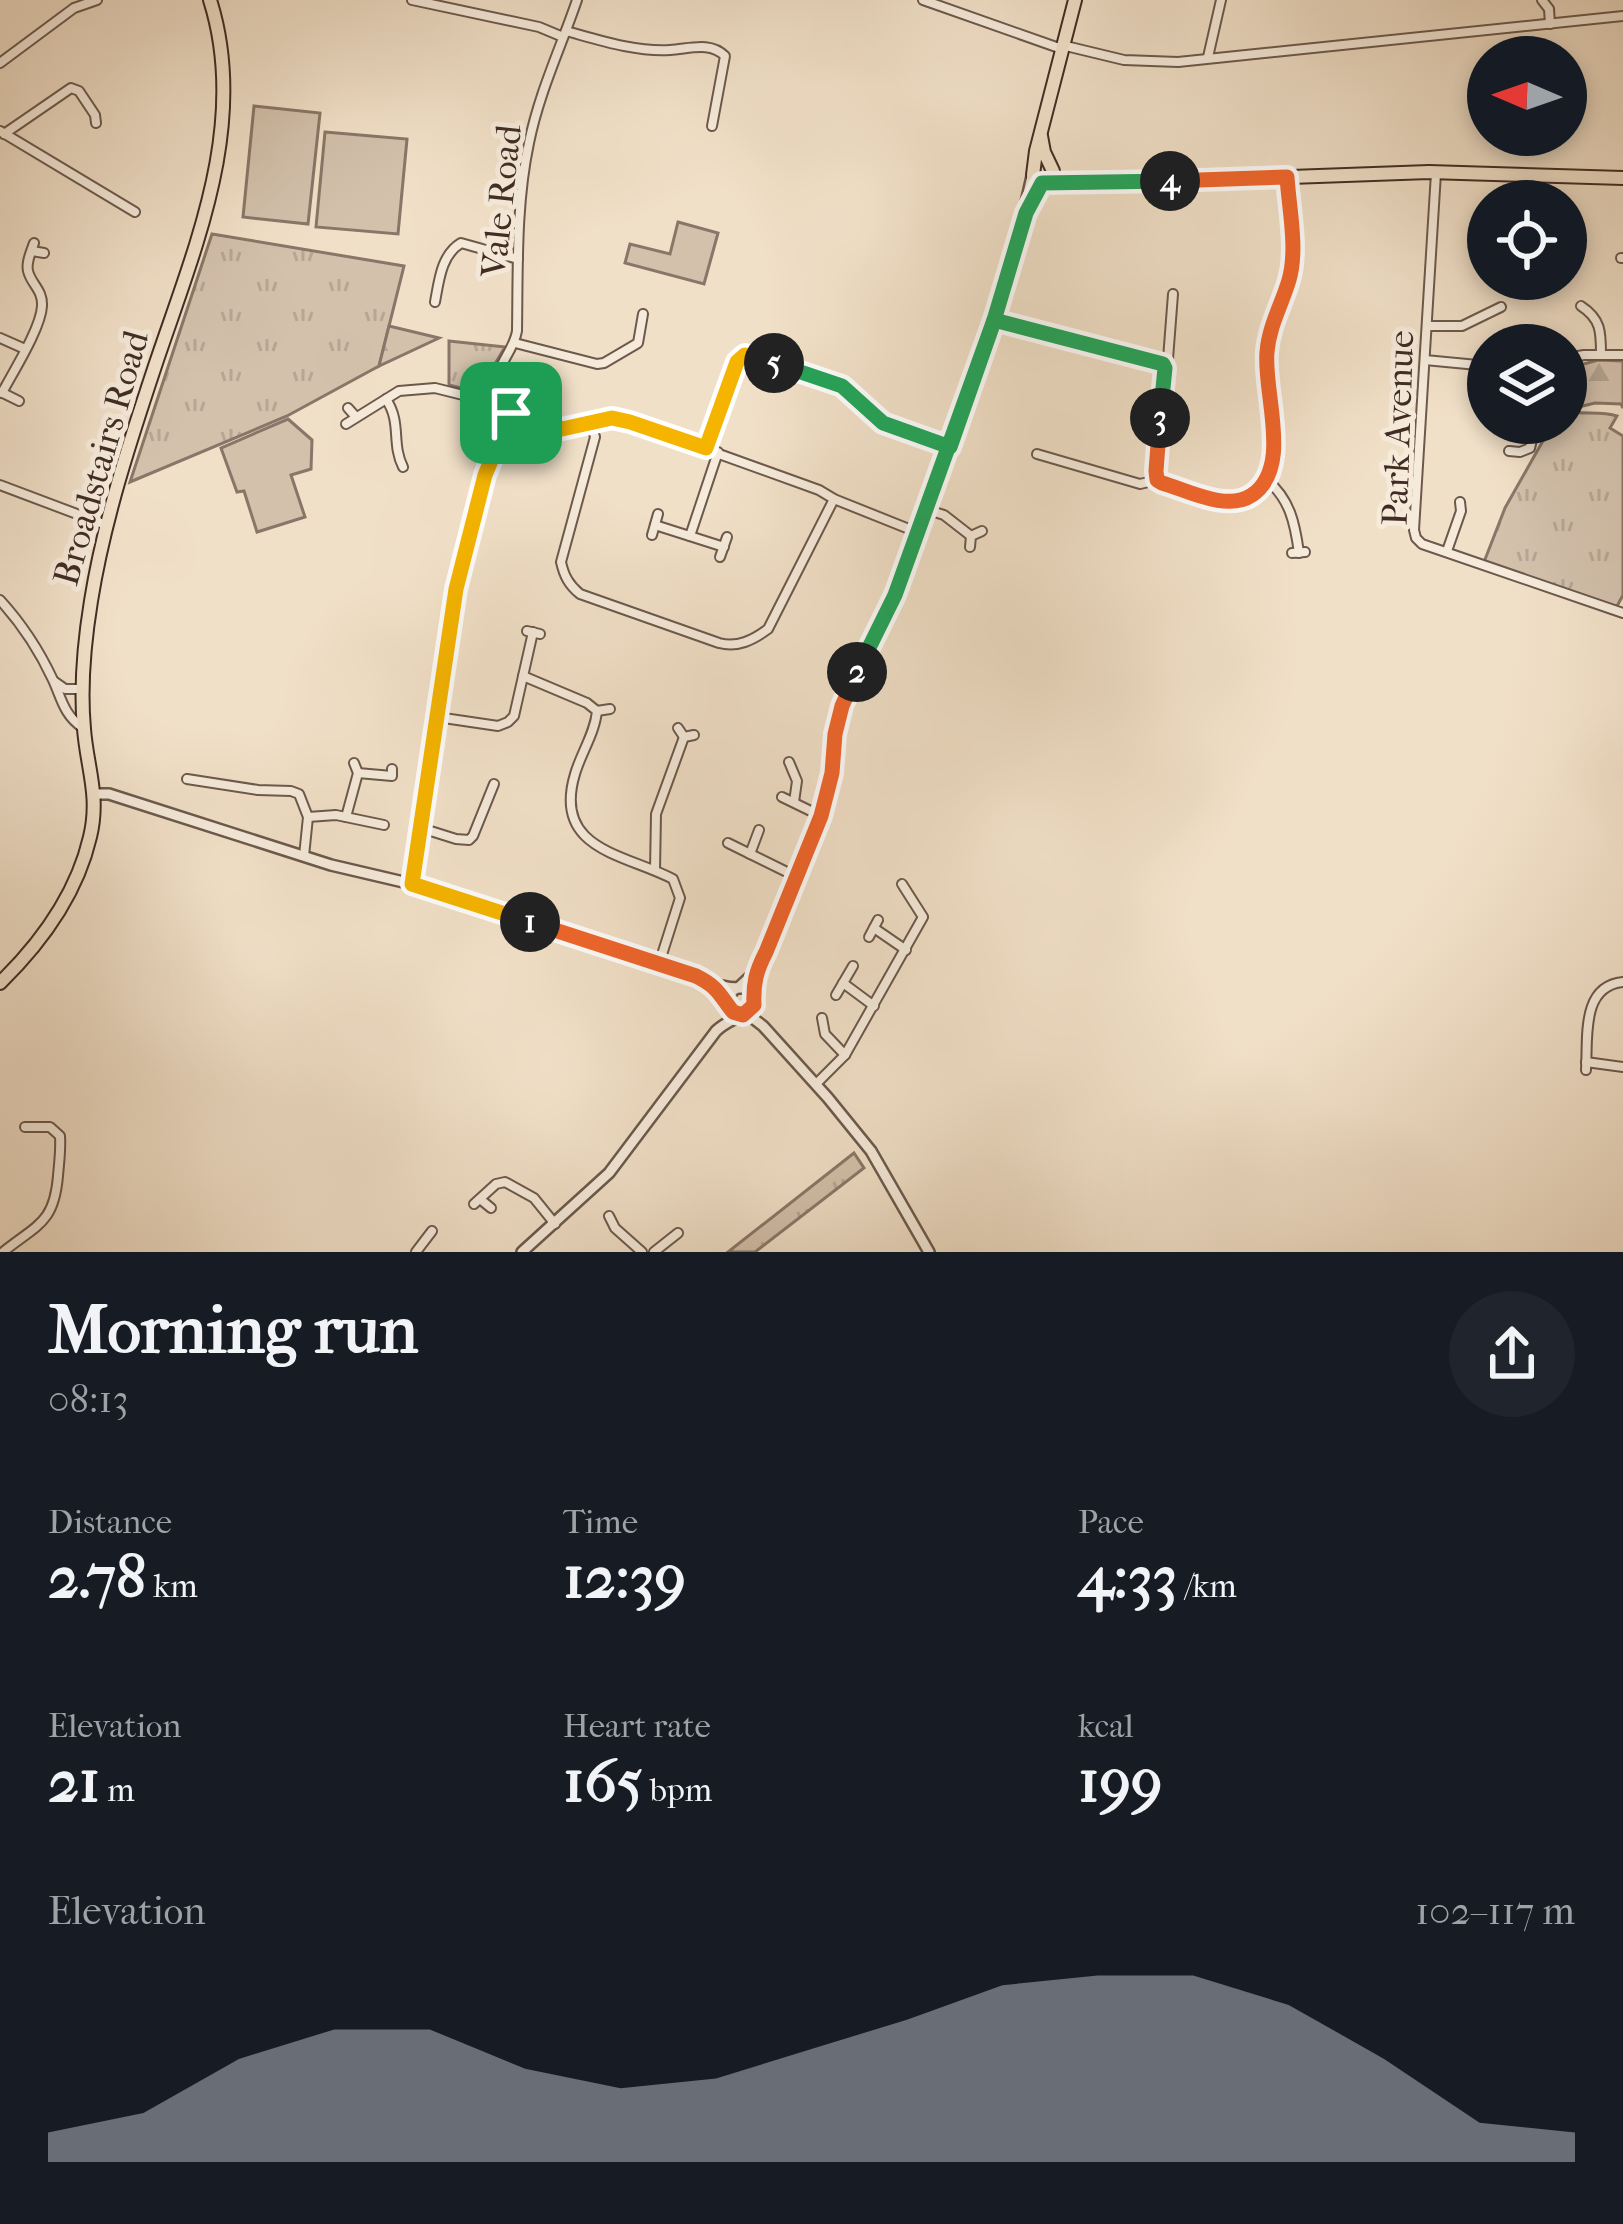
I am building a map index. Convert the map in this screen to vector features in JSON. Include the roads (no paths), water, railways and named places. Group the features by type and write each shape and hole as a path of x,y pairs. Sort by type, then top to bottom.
{"main road":[{"name":"Broadstairs Road","path":"0,982 48,927 90,841 95,794 84,729 83,652 106,525 219,155 224,70 210,0"},
{"path":"1075,0 1041,135 1044,173 1084,183 1436,172 1623,178"}],"street":[{"path":"0,62 72,4 97,0"},
{"path":"412,0 646,49 718,49 725,56 712,127"},
{"name":"Vale Road","path":"515,343 521,203 529,142 578,0"},
{"path":"922,0 1066,48 1152,63 1623,16"},
{"path":"1208,57 1221,0"},
{"path":"1542,0 1549,9 1550,24"},
{"path":"96,124 79,91 71,88 2,133 135,212"},
{"name":"Park Avenue","path":"1436,172 1416,538 1623,614"},
{"path":"522,1252 536,1248 595,1188 716,1031 748,1006 755,972 821,816 842,706 895,595 928,510 1026,213 1044,173"},
{"path":"1045,453 1140,484 1157,480 1222,501 1252,495 1266,479 1275,450 1267,353 1292,261 1287,177"},
{"path":"434,295 450,250 461,243 518,259"},
{"path":"19,400 1,392 43,306 41,292 29,273 33,247 44,253"},
{"path":"1163,364 1168,359 1173,294"},
{"path":"1160,303 1171,306"},
{"path":"1581,306 1599,323 1601,354"},
{"path":"1428,326 1462,326 1502,307"},
{"path":"644,314 641,346 597,364 515,343 496,378 497,400 511,413 562,429 612,418 630,422 819,490 919,533"},
{"path":"994,320 1163,364"},
{"path":"0,338 25,350"},
{"path":"706,448 737,362 745,355 842,386 883,423 950,447"},
{"path":"1587,356 1623,355"},
{"path":"1425,360 1467,364"},
{"path":"1157,480 1163,364"},
{"path":"346,424 399,391 434,388 463,394 494,390"},
{"path":"386,399 397,420 396,446 403,467"},
{"path":"348,408 356,417"},
{"path":"412,884 456,589 485,475 511,413"},
{"path":"591,424 595,437 561,562 570,586 580,594 719,643 742,644 768,629 834,499"},
{"path":"1516,454 1531,444"},
{"path":"690,536 718,452"},
{"path":"1266,479 1291,512 1299,553"},
{"path":"0,485 106,525"},
{"path":"1447,551 1462,508"},
{"path":"928,510 944,515 970,542 982,531"},
{"path":"655,525 724,547"},
{"path":"0,600 18,621 61,704 84,729"},
{"path":"436,717 498,726 508,722 514,716 533,632"},
{"path":"523,676 597,711 610,709"},
{"path":"53,681 65,689 82,689"},
{"path":"61,704 65,689"},
{"path":"597,711 575,772 570,795 573,812 580,831 592,844 673,879 680,898 659,964"},
{"path":"655,870 656,814 686,734"},
{"path":"789,762 796,781 794,802"},
{"path":"346,817 356,768 392,776 392,769"},
{"path":"187,779 299,794 308,817 304,856"},
{"path":"422,828 469,840 489,808 494,784"},
{"path":"95,794 109,794 304,856 412,884 714,985 744,988 748,1006 763,1026 871,1151 929,1252"},
{"path":"782,797 821,816"},
{"path":"308,817 346,817 383,825"},
{"path":"751,854 759,830"},
{"path":"728,844 797,877"},
{"path":"816,1084 845,1055 923,917 902,884"},
{"path":"874,929 906,950"},
{"path":"836,995 853,966"},
{"path":"716,1031 736,989 755,972"},
{"path":"1623,982 1604,986 1592,1001 1586,1066 1623,1067"},
{"path":"843,983 874,1006"},
{"path":"714,985 733,1012 748,1006"},
{"path":"822,1018 825,1034 845,1055"},
{"path":"41,1112 41,1126"},
{"path":"3,1252 53,1209 61,1142 56,1130 26,1127"},
{"path":"491,1208 477,1201 505,1182 534,1198 555,1224"},
{"path":"609,1216 642,1252"},
{"path":"416,1252 432,1231"},
{"path":"655,1252 678,1233"}]}
